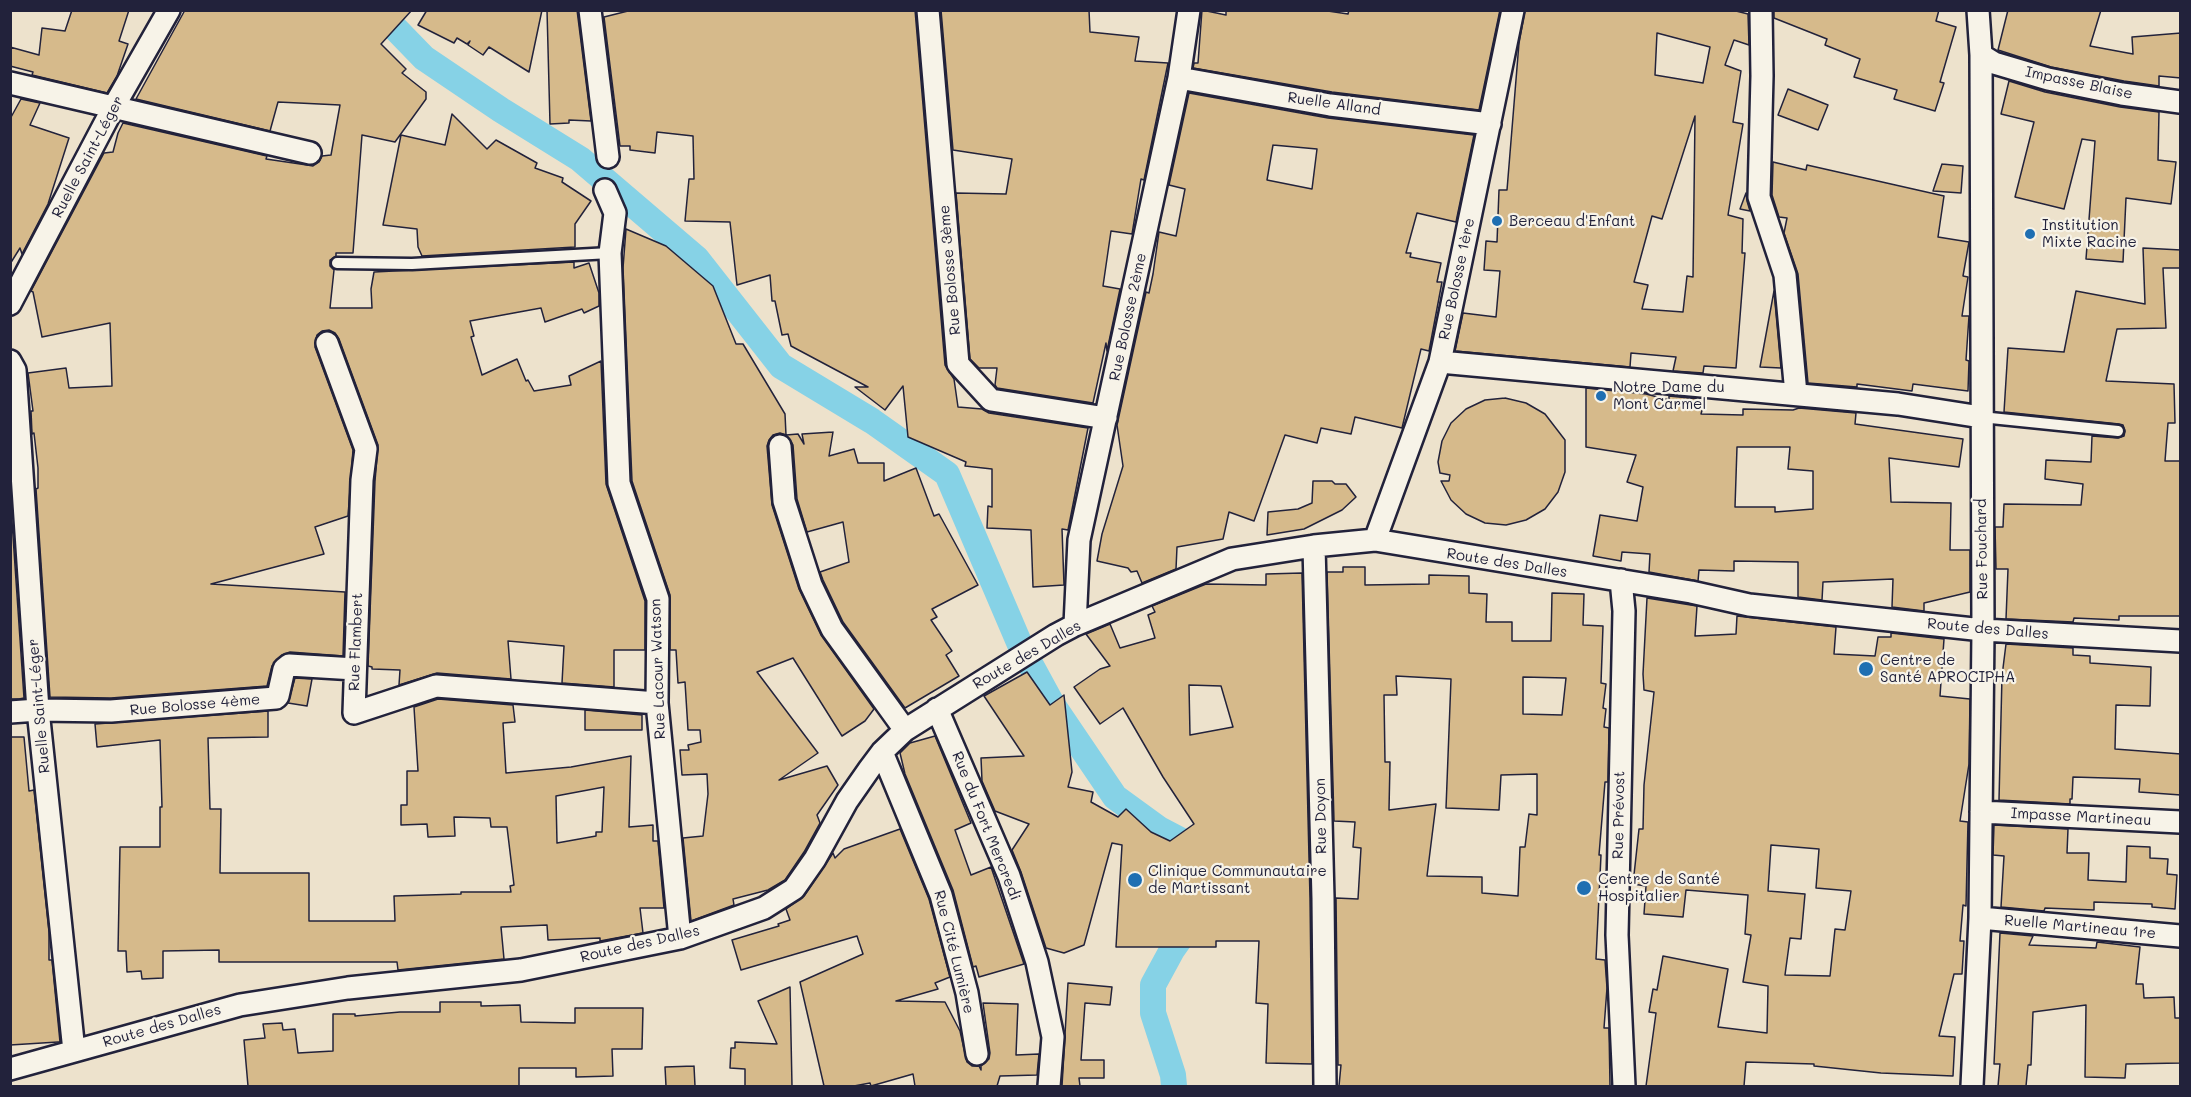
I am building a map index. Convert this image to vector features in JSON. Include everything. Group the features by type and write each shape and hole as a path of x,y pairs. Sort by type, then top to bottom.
{"street":[{"name":"Ruelle Saint-Léger","path":"10,304 113,108 169,10"},
{"path":"590,10 608,157"},
{"name":"Rue Bolosse 3ème","path":"928,10 958,364 991,400 1106,418"},
{"name":"Rue Bolosse 2ème","path":"1075,625 1079,540 1179,78 1189,10"},
{"name":"Rue Bolosse 1ère","path":"1375,540 1440,362 1513,10"},
{"path":"1761,10 1759,197 1785,276 1797,394"},
{"name":"Rue Fouchard","path":"1972,1086 1980,918 1983,630 1981,55 1978,10"},
{"name":"Impasse Blaise","path":"1981,55 1994,63 2048,79 2122,94 2181,102"},
{"name":"Ruelle Alland","path":"1179,78 1330,105 1490,124"},
{"path":"10,83 310,153"},
{"name":"Rue Lacour Watson","path":"605,190 615,213 610,253 619,483 658,599 657,703 680,938"},
{"name":"Rue Flambert","path":"327,343 366,448 362,480 354,713 436,686 657,703"},
{"name":"Ruelle Saint-Léger","path":"10,361 15,370 38,710 74,1051"},
{"path":"1440,362 1898,404 1981,417"},
{"path":"780,446 784,501 811,585 832,629 905,730"},
{"name":"Route des Dalles","path":"10,1069 240,1005 348,988 521,970 680,938 764,908 794,889 815,859 847,801 882,752 905,730 1018,658 1075,625 1232,559 1314,546 1375,540 1691,592 1749,605 1983,630 2181,641"},
{"name":"Rue Doyon","path":"1314,546 1323,898 1324,1086"},
{"name":"Rue Prévost","path":"1621,580 1624,610 1617,935 1624,1086"},
{"name":"Rue Bolosse 4ème","path":"10,712 111,711 276,698 283,671 289,664 355,669"},
{"name":"Rue du Fort Mercredi","path":"937,709 1009,876 1036,962 1053,1037 1049,1086"},
{"name":"Rue Cité Lumière","path":"882,752 941,895 967,993 978,1054"},
{"name":"Impasse Martineau","path":"1981,812 2181,822"},
{"name":"Ruelle Martineau 1re","path":"1980,918 2181,936"}],"lane":[{"path":"337,263 412,264 610,253"},
{"path":"1981,417 2118,431"}],"building":[{"path":"72,10 129,10 119,41 128,44 117,76 107,93 32,75 33,72 10,66 10,47 39,55 42,28 65,31"},
{"path":"185,10 412,10 381,44 406,69 402,73 426,92 426,99 395,142 362,135 353,253 336,253 336,256 330,260 330,266 334,270 330,308 372,308 371,289 374,272 574,262 574,268 589,263 599,293 599,306 584,313 582,309 545,322 541,308 470,321 474,336 471,337 482,375 517,359 526,381 528,380 534,391 571,385 569,376 601,361 606,484 645,601 645,650 614,650 614,687 562,683 564,646 508,641 511,679 437,673 399,685 400,670 372,669 368,666 378,445 339,339 329,330 317,335 315,347 353,450 348,516 315,527 324,554 211,584 345,592 343,656 290,652 282,655 272,666 267,686 111,698 50,697 36,489 38,488 38,468 34,433 32,434 31,411 33,411 28,373 66,368 69,388 112,386 110,323 42,337 31,291 104,153 113,152 123,123 267,156 266,159 313,166 322,156 331,155 340,105 278,102 270,131 136,99"},
{"path":"427,10 542,10 529,72 489,47 483,55 468,45 470,41 467,44 457,38 454,43 418,25"},
{"path":"547,10 577,10 591,121 569,120 569,123 550,124"},
{"path":"632,10 915,10 945,365 954,379 958,407 982,409 989,413 1088,428 1068,530 1062,529 1064,585 1033,587 1031,530 987,528 988,506 992,507 992,469 965,466 966,462 908,437 903,386 885,410 855,387 868,387 791,346 788,334 782,335 775,301 772,301 770,275 737,285 730,222 685,221 689,179 694,179 693,136 657,132 655,153 630,150 630,146 620,146 604,17"},
{"path":"941,10 1089,10 1090,32 1139,37 1135,61 1168,63 1144,180 1141,179 1132,234 1111,231 1103,286 1120,289 1093,403 997,388 995,385 997,368 979,368 970,359 956,193 1006,194 1012,159 953,150"},
{"path":"1202,10 1226,15 1226,10 1321,10 1348,14 1349,10 1500,10 1479,110 1332,92 1193,68 1194,63 1198,63"},
{"path":"1525,10 1732,10 1748,14 1749,45 1734,40 1725,65 1741,71 1733,122 1743,124 1728,215 1743,219 1742,253 1745,253 1736,368 1704,366 1703,373 1673,371 1676,357 1631,353 1630,367 1455,351 1463,313 1496,317 1500,271 1484,270 1486,241 1497,242 1499,190 1507,190 1519,43","holes":["1657,33 1710,47 1703,83 1655,75","1695,116 1693,277 1687,276 1683,312 1642,309 1648,285 1634,282 1652,216 1662,219"]},
{"path":"1774,10 1939,10 1936,21 1956,27 1940,82 1944,83 1935,111 1894,99 1897,90 1854,77 1860,59 1825,45 1827,39 1774,18"},
{"path":"2008,10 2101,10 2090,46 2133,54 2132,37 2181,33 2181,78 2159,76 2159,86 2124,81 2051,67 1998,50"},
{"path":"2009,81 2045,92 2120,107 2159,112 2158,160 2176,162 2171,204 2126,198 2123,262 2086,259 2095,141 2082,139 2064,209 2015,197 2034,122 2001,114"},
{"path":"1788,89 1828,105 1818,130 1778,115"},
{"path":"1189,93 1328,118 1474,135 1456,222 1417,213 1406,253 1411,253 1410,257 1441,263 1437,282 1442,282 1429,351 1421,349 1402,428 1355,417 1351,434 1321,428 1317,443 1285,435 1254,521 1229,512 1223,539 1177,547 1176,569 1142,583 1137,571 1131,572 1128,568 1097,561 1102,534 1123,466 1117,425 1146,292 1149,293 1159,232 1176,236 1185,189 1169,185","holes":["1273,145 1317,149 1312,189 1267,180"]},
{"path":"21,99 40,103 30,125 69,138 48,204 22,254 20,248 10,264 10,119"},
{"path":"452,114 487,149 496,140 537,163 535,168 563,178 562,182 591,201 575,224 575,247 422,256 418,247 417,229 383,225 401,135 445,145"},
{"path":"1773,162 1806,170 1807,165 1944,196 1938,237 1969,242 1963,276 1968,277 1962,316 1969,316 1966,360 1969,361 1968,391 1913,384 1912,391 1857,384 1857,387 1808,383 1798,274 1784,233 1787,218 1779,217 1772,195"},
{"path":"1942,164 1963,166 1961,193 1933,191"},
{"path":"1746,193 1747,201 1750,211 1740,209"},
{"path":"626,229 666,246 713,286 736,344 743,344 785,414 786,435 780,433 773,435 767,446 772,505 799,589 821,635 874,709 865,721 842,736 793,658 757,672 818,753 779,780 827,766 838,785 817,815 820,823 785,880 768,890 733,899 734,905 691,921 683,838 703,836 708,794 707,774 682,775 680,750 689,750 688,745 701,742 700,730 688,730 685,682 678,683 676,650 670,650 670,595 632,481 623,268"},
{"path":"2143,248 2181,250 2181,268 2163,268 2166,328 2117,329 2106,381 2174,384 2175,423 2168,423 2165,461 2181,461 2181,616 2119,616 2119,620 2074,618 2073,622 2006,619 2008,569 1996,569 1995,527 2003,527 2004,504 2081,505 2083,484 2045,479 2046,460 2091,462 2092,436 2118,438 2124,436 2125,431 2123,425 2119,424 2004,412 2008,348 2064,352 2076,291 2145,304"},
{"path":"1774,291 1781,368 1760,367"},
{"path":"1586,388 1646,394 1669,400 1669,396 1699,399 1698,402 1704,403 1701,414 1743,415 1743,409 1793,410 1799,408 1856,413 1855,424 1963,439 1959,467 1889,458 1891,502 1951,503 1950,550 1970,550 1970,592 1924,603 1924,611 1892,607 1893,579 1823,582 1822,600 1798,597 1798,562 1734,561 1734,571 1699,570 1698,581 1649,572 1650,554 1622,552 1621,561 1593,556 1600,515 1637,521 1643,487 1627,482 1636,455 1586,447","holes":["1737,447 1790,447 1788,469 1813,471 1813,509 1775,512 1775,507 1735,507"]},
{"path":"1505,398 1526,403 1545,414 1565,440 1565,472 1558,492 1545,509 1526,520 1506,525 1485,523 1466,514 1451,500 1441,481 1449,481 1450,475 1440,473 1438,462 1442,441 1451,423 1466,409 1485,400"},
{"path":"833,432 829,456 854,449 858,463 884,463 884,481 916,468 934,516 939,514 978,585 932,609 937,617 931,620 952,651 946,655 959,676 905,708 843,622 820,572 849,562 843,522 807,532 797,499 793,445 786,435 798,434 804,444 802,434"},
{"path":"1313,481 1346,484 1356,497 1342,510 1304,529 1267,535 1268,512 1298,509 1312,503"},
{"path":"10,492 24,698 19,699 10,699"},
{"path":"1343,567 1365,567 1365,585 1429,584 1429,575 1469,576 1469,593 1487,594 1486,622 1512,622 1512,641 1551,641 1552,593 1584,594 1583,625 1603,626 1601,683 1606,684 1603,708 1606,709 1604,727 1609,728 1608,782 1605,782 1599,855 1601,855 1596,959 1605,960 1607,988 1604,1028 1609,1028 1610,1086 1339,1086 1341,1065 1338,1065 1336,898 1358,899 1361,848 1353,847 1355,822 1334,821 1327,572 1343,572","holes":["1396,676 1451,679 1446,808 1499,810 1501,775 1537,774 1537,815 1529,814 1525,847 1520,847 1518,896 1482,893 1482,877 1427,876 1436,804 1389,810 1390,762 1385,762 1384,695 1397,695","1523,677 1566,678 1562,715 1523,714"]},
{"path":"1302,573 1312,1064 1266,1063 1268,1004 1256,1003 1259,941 1216,941 1216,947 1116,947 1122,845 1112,843 1084,945 1064,953 1046,948 1012,850 1029,824 995,811 982,781 981,758 1024,756 984,696 1027,672 1050,705 1064,695 1072,772 1068,787 1093,792 1091,802 1118,817 1126,809 1151,832 1170,841 1194,824 1163,777 1123,708 1100,724 1074,687 1100,669 1110,666 1086,634 1110,624 1120,648 1155,638 1148,615 1155,612 1152,606 1206,584 1266,585 1266,574","holes":["1189,685 1221,686 1233,727 1190,735"]},
{"path":"1647,598 1697,606 1695,636 1736,634 1737,616 1836,627 1834,654 1875,656 1878,637 1891,637 1891,633 1944,639 1940,696 1970,699 1969,764 1960,821 1968,822 1966,906 1963,905 1960,941 1964,941 1962,974 1954,974 1939,1036 1955,1037 1953,1076 1881,1073 1814,1066 1814,1064 1746,1062 1744,1086 1646,1086 1656,1013 1649,1012 1653,989 1657,990 1663,956 1728,969 1718,1027 1767,1033 1768,986 1743,982 1751,935 1745,934 1748,895 1686,890 1683,917 1644,914 1646,886 1633,884 1639,829 1643,829 1644,785 1654,692 1644,690","holes":["1771,845 1819,849 1816,888 1851,891 1845,930 1835,929 1830,976 1785,975 1790,938 1801,939 1805,894 1768,891"]},
{"path":"2006,644 2073,648 2073,655 2090,656 2090,663 2151,667 2150,706 2116,705 2115,749 2181,754 2181,795 2139,792 2140,779 2073,777 2070,804 1999,800 2002,676"},
{"path":"295,678 312,679 307,706 288,703"},
{"path":"438,699 513,705 515,722 503,723 506,773 571,767 631,756 629,827 653,825 653,841 658,841 664,908 640,908 643,933 600,941 600,938 548,940 547,925 501,927 504,959 398,970 397,962 219,962 219,950 163,951 163,978 142,979 141,971 127,972 126,951 118,951 120,847 160,847 160,807 162,807 160,740 97,747 95,724 268,711 268,737 208,738 210,809 221,809 220,873 309,873 309,921 395,921 394,896 511,892 510,886 514,885 507,827 491,827 490,818 454,817 455,836 428,837 427,824 401,825 401,805 407,805 407,771 418,771 414,707","holes":["604,787 602,832 596,832 596,836 557,843 556,796"]},
{"path":"585,710 642,715 642,730 585,730"},
{"path":"935,736 971,823 955,830 971,875 991,867 1024,964 979,977 976,966 973,967 953,890 905,774 900,753 910,743"},
{"path":"10,737 24,737 29,791 34,790 49,932 49,960 52,960 60,1042 10,1045"},
{"path":"1994,825 2068,829 2067,853 2089,853 2088,880 2126,882 2127,846 2150,847 2150,858 2168,859 2167,874 2177,875 2175,909 2152,907 2152,904 2094,902 2094,910 2045,908 2044,911 2001,907 2004,856 1993,855"},
{"path":"900,829 929,899 950,977 935,983 938,989 896,1001 945,1002 960,1031 967,1062 972,1066 979,1066 981,1070 981,1066 989,1059 990,1053 983,1003 1018,1004 1016,1055 1039,1054 1037,1075 1000,1076 997,1086 915,1086 913,1074 871,1086 870,1083 854,1086 824,1086 800,982 863,954 857,936 741,970 732,940 779,926 778,924 790,920 786,909 804,896 833,853 835,858 844,849"},
{"path":"2000,933 2033,936 2029,945 2096,948 2097,942 2140,947 2136,984 2143,984 2144,998 2174,997 2175,1018 2181,1018 2181,1063 2126,1064 2125,1078 2085,1077 2086,1005 2033,1012 2031,1065 2028,1065 2026,1086 1998,1086 2000,1064 1994,1064"},
{"path":"1068,983 1112,987 1110,1005 1085,1003 1081,1060 1104,1060 1104,1078 1079,1078 1080,1086 1062,1086"},
{"path":"790,987 792,1086 745,1086 745,1069 730,1068 731,1048 735,1048 735,1042 777,1044 758,1001"},
{"path":"440,1002 481,1002 481,1006 520,1005 521,1022 575,1023 575,1008 643,1008 642,1049 612,1049 613,1076 576,1077 576,1068 519,1068 519,1086 248,1086 244,1040 265,1038 263,1024 282,1023 283,1030 295,1029 298,1053 333,1051 333,1014 355,1014 355,1016 400,1012 440,1012"},
{"path":"694,1066 695,1086 666,1086 665,1067"}],"waterway":[{"path":"383,10 390,23 424,58 501,110 580,159 697,259 781,366 872,421 947,474 1021,647 1052,704 1115,797 1159,829 1201,851 1201,856"},
{"path":"1174,1086 1173,1075 1153,1013 1153,985 1172,950 1194,919"}],"place":[{"name":"Berceau d'Enfant","path":"1497,221"},
{"name":"Institution Mixte Racine","path":"2030,234"},
{"name":"Notre Dame du Mont Carmel","path":"1601,396"},
{"name":"Centre de Santé APROCIPHA","path":"1866,669"},
{"name":"Clinique Communautaire de Martissant","path":"1135,880"},
{"name":"Centre de Santé Hospitalier","path":"1584,888"}]}
